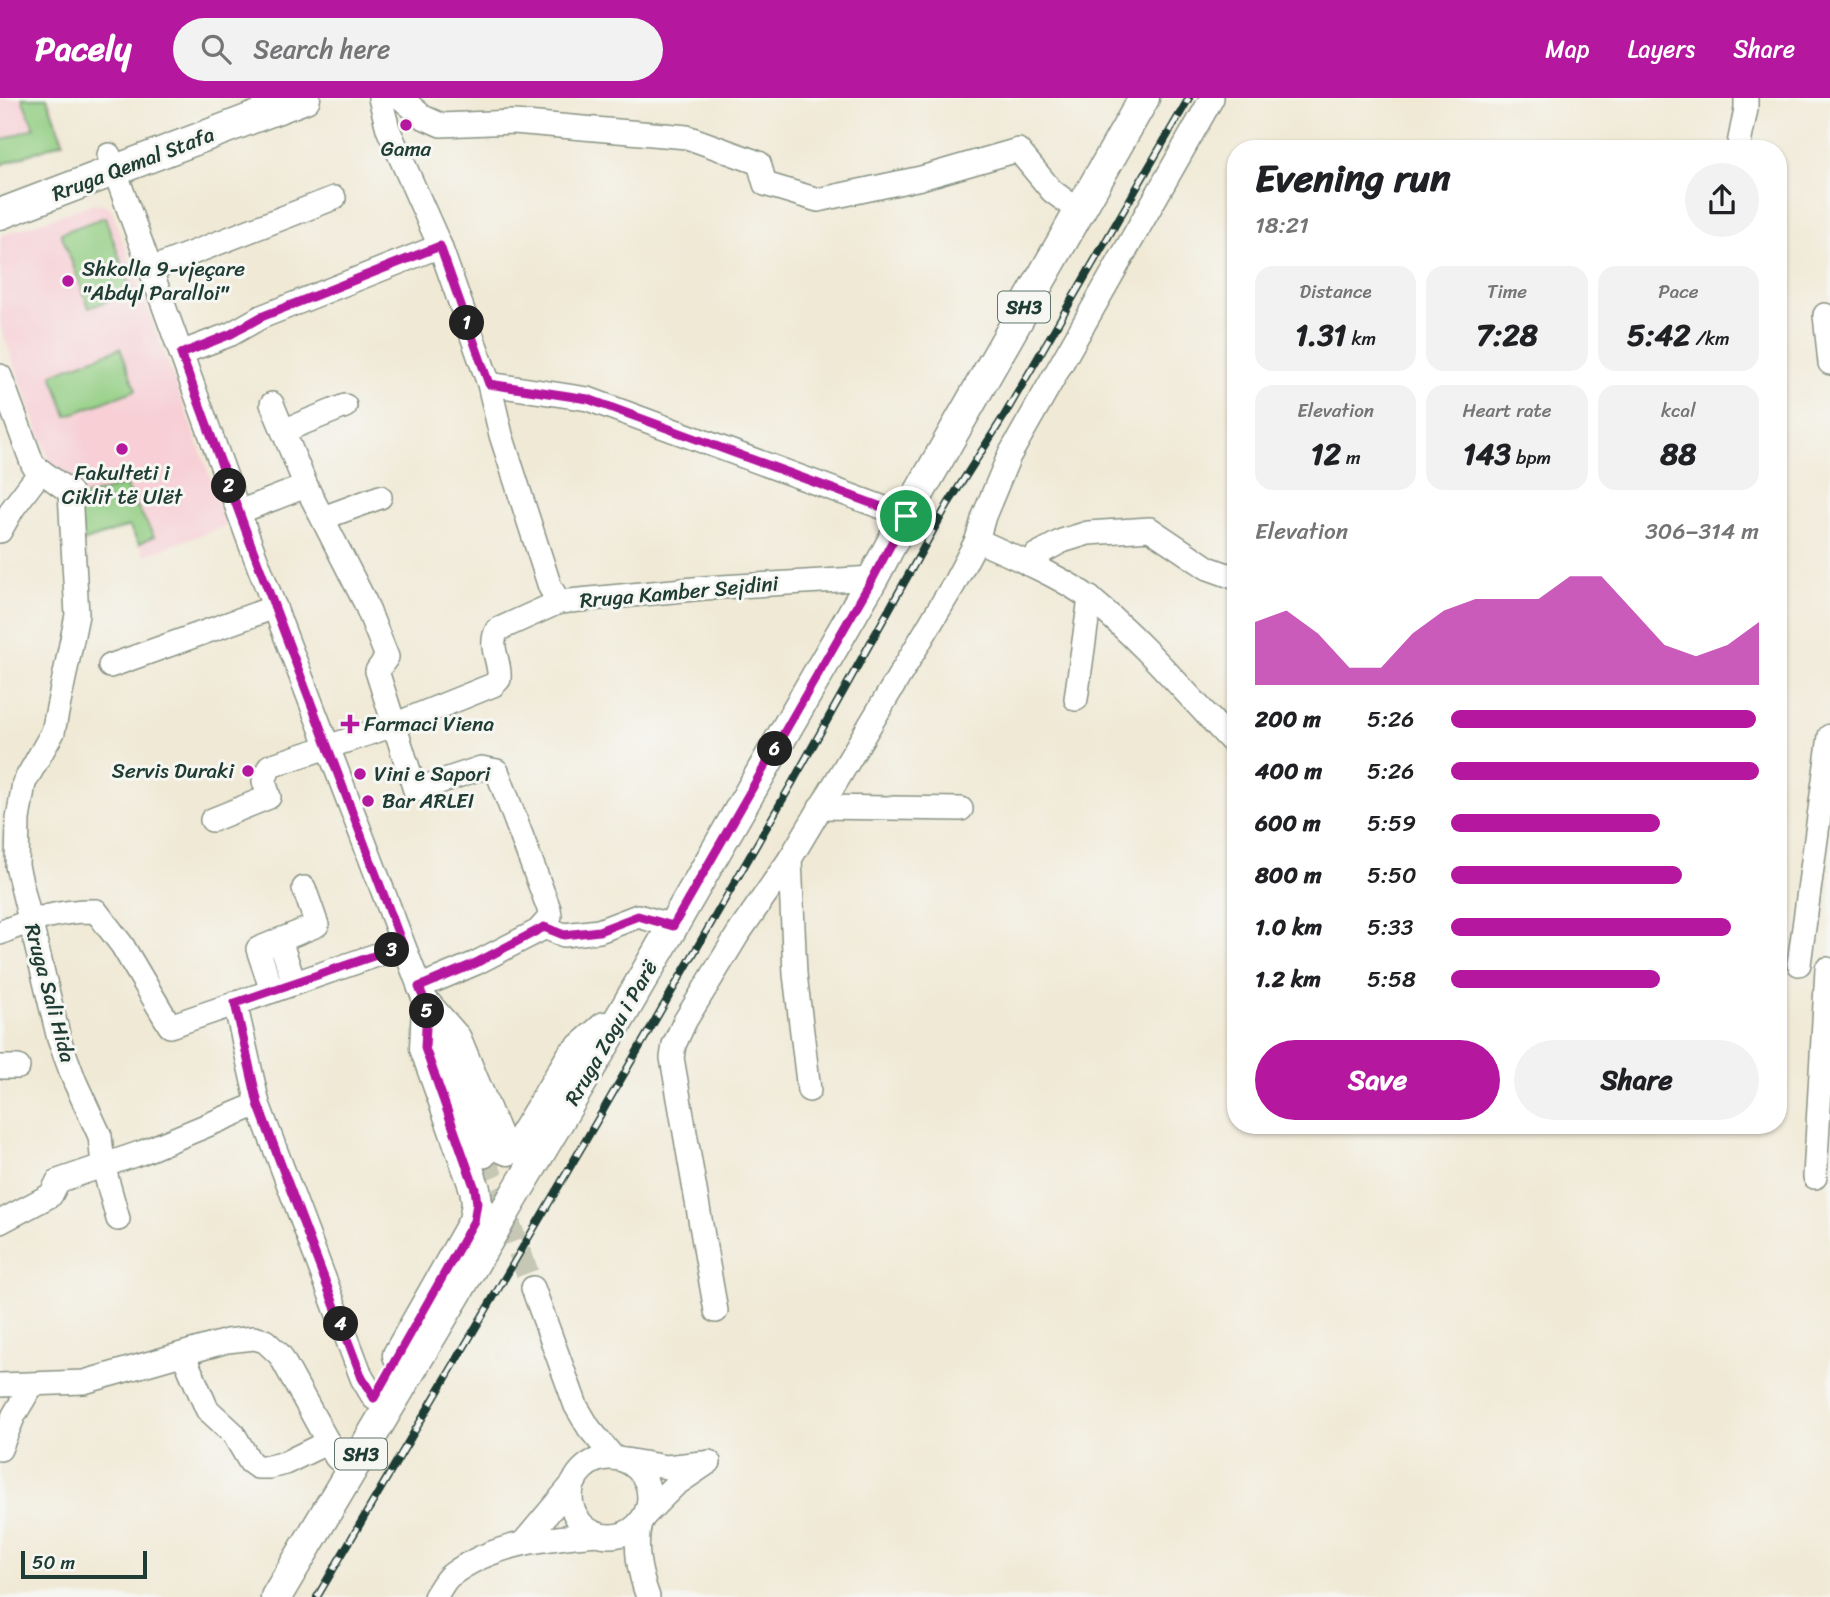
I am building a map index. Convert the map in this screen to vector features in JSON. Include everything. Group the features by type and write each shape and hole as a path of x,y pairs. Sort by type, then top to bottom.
{"main road":[{"name":"Rruga Qemal Stafa","path":"0,214 260,98"},
{"name":"Rruga Qemal Stafa","path":"0,195 112,163 305,98"},
{"name":"Rruga Zogu i Parë","path":"276,1597 624,1011 1144,98"},
{"path":"423,997 456,1040 501,1147 508,1150 517,1147 572,1056 624,1011"},
{"path":"358,1459 374,1398 474,1221 477,1203 475,1189 425,1048 423,997"}],"street":[{"name":"Rruga Kamber Sejdini","path":"380,98 388,129 440,246 489,384 501,435 550,587 559,602 704,588 873,578"},
{"path":"401,98 423,117 441,125 514,122 687,137 759,163 765,184 818,200 921,178 1018,150 1052,191 1079,211"},
{"path":"716,1311 672,1058 674,1045 685,1021 738,934 790,859 954,584 977,540 1009,456 1212,98"},
{"path":"1740,140 1746,98"},
{"path":"112,163 239,512 484,1156"},
{"path":"151,269 334,198"},
{"path":"181,354 231,334 261,317 440,246"},
{"path":"1825,315 1830,363"},
{"name":"Rruga Sali Hida","path":"0,376 33,464 70,492 77,615 53,732 24,783 18,819 17,866 59,1039 100,1136 103,1165 118,1219"},
{"path":"489,384 588,399 906,516"},
{"path":"272,404 306,486 360,591 387,657 377,671 415,790 481,768 497,771 549,909 550,916 544,927 476,963 423,997"},
{"path":"283,431 345,406"},
{"path":"0,531 13,508 41,471"},
{"path":"239,512 306,486"},
{"path":"323,518 380,497"},
{"path":"1028,564 1036,555 1062,541 1088,533 1150,528 1208,568 1227,575"},
{"path":"977,540 1090,598 1145,650 1227,737"},
{"path":"1076,699 1090,598"},
{"path":"212,820 269,797 264,780 270,766 394,725 493,685 499,679 500,671 493,649 497,630 559,602"},
{"path":"110,666 275,607"},
{"path":"1815,1177 1829,969 1788,963 1823,824 1830,736"},
{"path":"820,807 961,809"},
{"path":"790,859 795,974 809,1090"},
{"path":"272,990 258,949 317,925 304,888"},
{"path":"0,933 29,920 74,911 96,911 122,945 170,1026 403,946"},
{"path":"544,927 564,935 599,931 638,916 673,926"},
{"path":"280,940 294,983"},
{"path":"235,1003 258,1104 362,1378 374,1398"},
{"path":"0,1222 51,1195 58,1181 143,1152 258,1104"},
{"path":"533,1288 576,1406 589,1429 619,1459 634,1466 647,1484 648,1507 642,1520 636,1550 644,1588"},
{"path":"0,1385 84,1382 242,1338 265,1341 280,1355 341,1464 358,1459"},
{"path":"183,1354 207,1409 233,1433 250,1462 257,1467 285,1463 328,1443"},
{"path":"0,1449 14,1415 32,1385"},
{"path":"576,1406 580,1429 576,1478 571,1491 574,1512 580,1521 618,1549 644,1588"},
{"path":"435,1597 449,1576 478,1559 523,1543 624,1533 642,1520 675,1485 709,1462 666,1467 619,1459 597,1460 583,1469 523,1543"}],"shaded area":[{"path":"0,98 49,98 66,142 0,166"},
{"path":"93,204 104,204 111,210 228,525 145,555 129,526 83,542 52,468 0,325 0,236"}],"green space":[{"path":"22,98 47,98 63,142 0,165 0,141 34,128"},
{"path":"105,217 132,292 89,308 61,233"},
{"path":"120,348 136,390 67,416 52,374"},
{"path":"125,485 154,536 139,544 129,526 83,542 76,499"}],"tunnel":[{"path":"484,1156 533,1288"}],"railway":[{"path":"317,1597 791,785 948,504 1004,416 1189,98"}],"place":[{"name":"Gama","path":"406,125"},
{"name":"Shkolla 9-vjeçare \"Abdyl Paralloi\"","path":"68,281"},
{"name":"Fakulteti i Ciklit të Ulët","path":"122,449"},
{"name":"Farmaci Viena","path":"350,724"},
{"name":"Servis Duraki","path":"248,771"},
{"name":"Vini e Sapori","path":"360,774"},
{"name":"Bar ARLEI","path":"368,801"}],"route":[{"path":"440,246 489,384 588,399 906,516 673,926 638,916 599,931 564,935 544,927 476,963 419,987 427,1006 425,1048 475,1189 477,1203 474,1221 374,1398 362,1378 258,1104 235,1003 403,946 181,354 231,334 261,317 440,246"}]}
